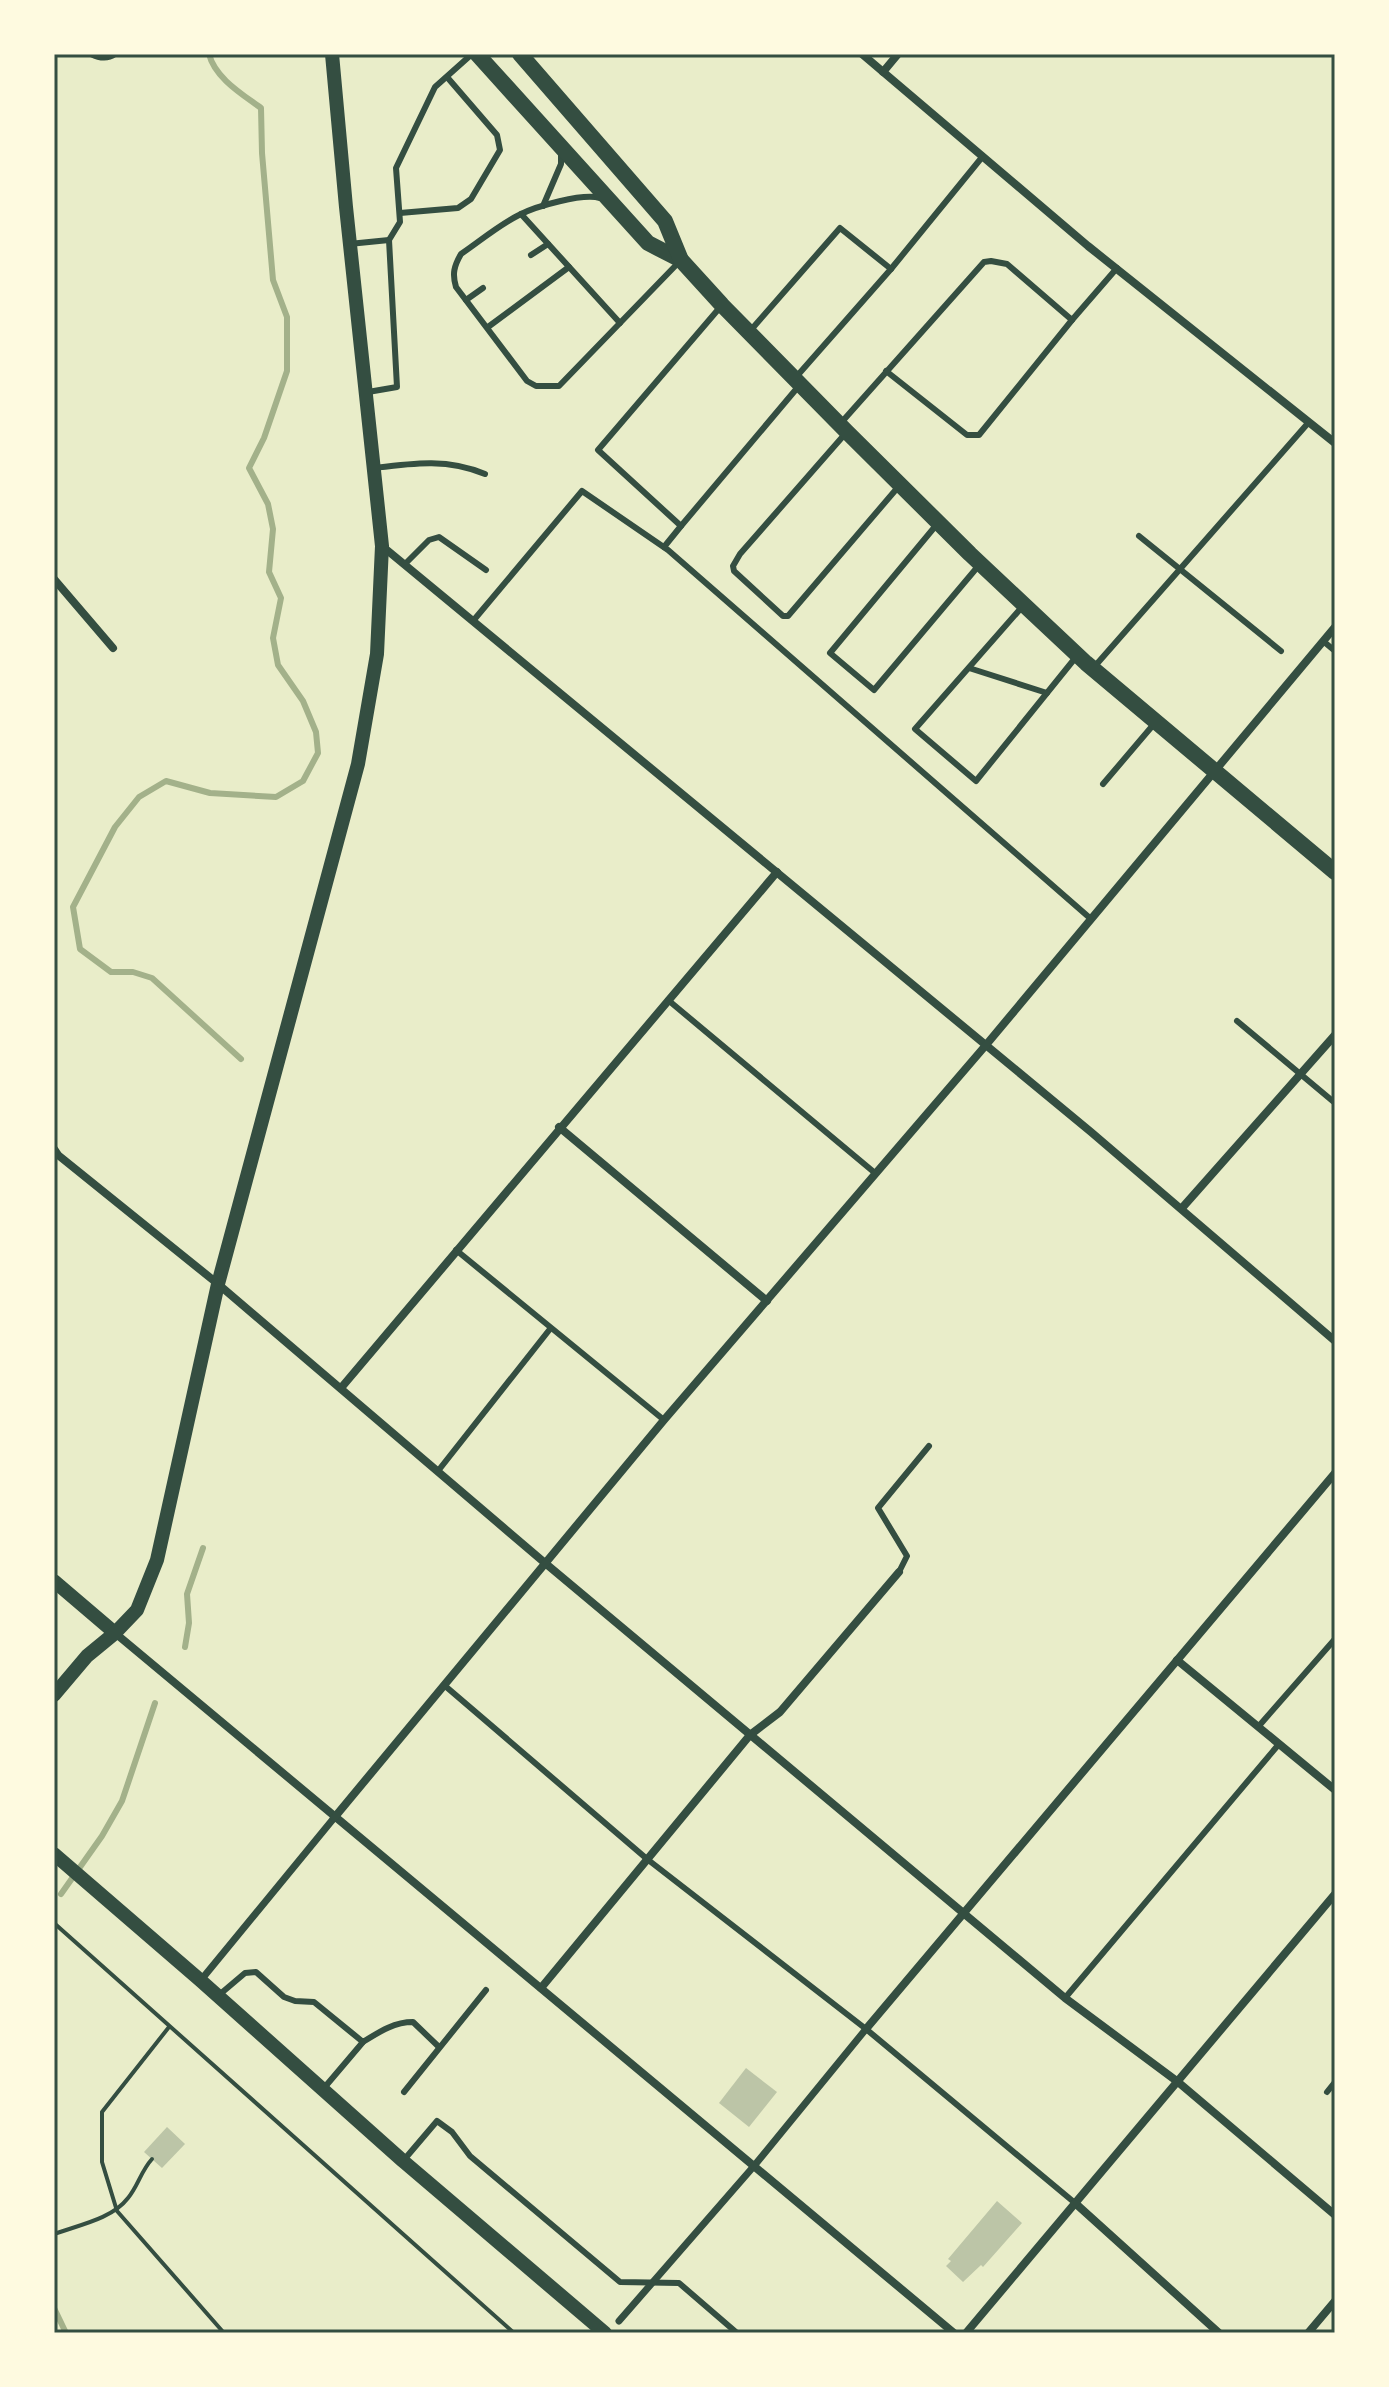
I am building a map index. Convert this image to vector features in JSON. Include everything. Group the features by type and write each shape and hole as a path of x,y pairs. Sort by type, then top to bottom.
{"main road":[{"path":"475,54 648,243 681,260"},
{"path":"520,54 665,221 681,260 797,382 980,564 1093,668 1335,872"}],"street":[{"path":"54,1695 87,1656 137,1610 157,1560 218,1284 358,764 377,654 382,546 332,54"},
{"path":"862,54 1117,268 1335,443"},
{"path":"883,72 898,54"},
{"path":"382,546 1182,1208 1335,1341"},
{"path":"54,579 113,648"},
{"path":"200,1980 664,1420 986,1045 1335,627"},
{"path":"341,1388 777,872"},
{"path":"1182,1208 1335,1035"},
{"path":"559,1127 767,1301"},
{"path":"54,1149 1065,1998 1178,2082 1335,2215"},
{"path":"619,2321 754,2166 1335,1473"},
{"path":"541,1988 750,1735 780,1712 899,1572"},
{"path":"54,1581 954,2333"},
{"path":"1177,1660 1335,1790"},
{"path":"54,1854 403,2161 605,2333"},
{"path":"966,2333 1335,1894"},
{"path":"1075,2203 1219,2333"},
{"path":"1308,2333 1335,2301"}],"lane":[{"path":"91,54 97,57 115,54"},
{"path":"366,392 397,387 389,240 400,222 396,168 435,87 475,54"},
{"path":"400,213 458,208 471,199 500,150 497,135 447,77"},
{"path":"543,206 561,164 561,146"},
{"path":"664,547 983,156"},
{"path":"612,202 594,196 543,206 521,214 461,254 453,279 527,381 536,386 559,386 681,260"},
{"path":"521,214 620,323"},
{"path":"748,332 840,228 891,269"},
{"path":"349,244 389,240"},
{"path":"531,255 548,244"},
{"path":"900,485 788,616 783,616 734,571 733,566 740,554 844,428 886,371 984,262 1007,264 1072,320"},
{"path":"488,327 569,267"},
{"path":"886,371 967,435 975,436 983,432 1117,268"},
{"path":"466,300 483,288"},
{"path":"681,526 598,450 722,305"},
{"path":"1093,668 1309,422"},
{"path":"374,468 429,461 467,466 485,474"},
{"path":"473,621 582,491 664,547 1091,919"},
{"path":"938,523 830,653 874,690 980,564"},
{"path":"1139,536 1281,651"},
{"path":"405,564 429,540 439,537 486,570"},
{"path":"1024,605 915,729 976,781 1078,654"},
{"path":"1323,641 1335,651"},
{"path":"969,668 1047,693"},
{"path":"1103,784 1157,721"},
{"path":"668,1000 875,1173"},
{"path":"1237,1021 1335,1103"},
{"path":"456,1250 664,1420"},
{"path":"438,1471 550,1329"},
{"path":"899,1572 907,1556 878,1508 929,1446"},
{"path":"1258,1727 1335,1639"},
{"path":"444,1685 647,1859 866,2029 1075,2203"},
{"path":"1065,1998 1279,1744"},
{"path":"218,1996 245,1973 256,1972 284,1997 314,2002 363,2042"},
{"path":"404,2092 486,1990"},
{"path":"323,2090 363,2042 401,2022 413,2022 439,2047"},
{"path":"1327,2092 1335,2082"},
{"path":"403,2161 437,2121 452,2132 470,2156 620,2282 679,2283 737,2333"}],"path":[{"path":"54,1923 514,2333"},
{"path":"169,2027 102,2112 102,2162 117,2211 224,2333"},
{"path":"54,2234 117,2211 131,2195 152,2159"}],"building":[{"path":"746,2068 777,2092 749,2127 719,2103"},
{"path":"167,2127 185,2144 162,2168 144,2152"},
{"path":"997,2201 1022,2223 983,2267 981,2265 963,2282 946,2266 951,2261 948,2259"}],"waterway":[{"path":"209,54 223,78 261,108 273,280 287,317 287,371 264,438 249,468 268,504 273,529 269,572 281,598 273,638 278,665 303,701 316,732 318,753 303,781 276,797 210,793 166,781 139,797 115,827 73,907 80,949 111,972 133,972 152,978 241,1059"},
{"path":"185,1647 189,1623 187,1594 203,1548"},
{"path":"61,1894 102,1836 122,1801 155,1703"},
{"path":"54,2308 66,2333"}]}
